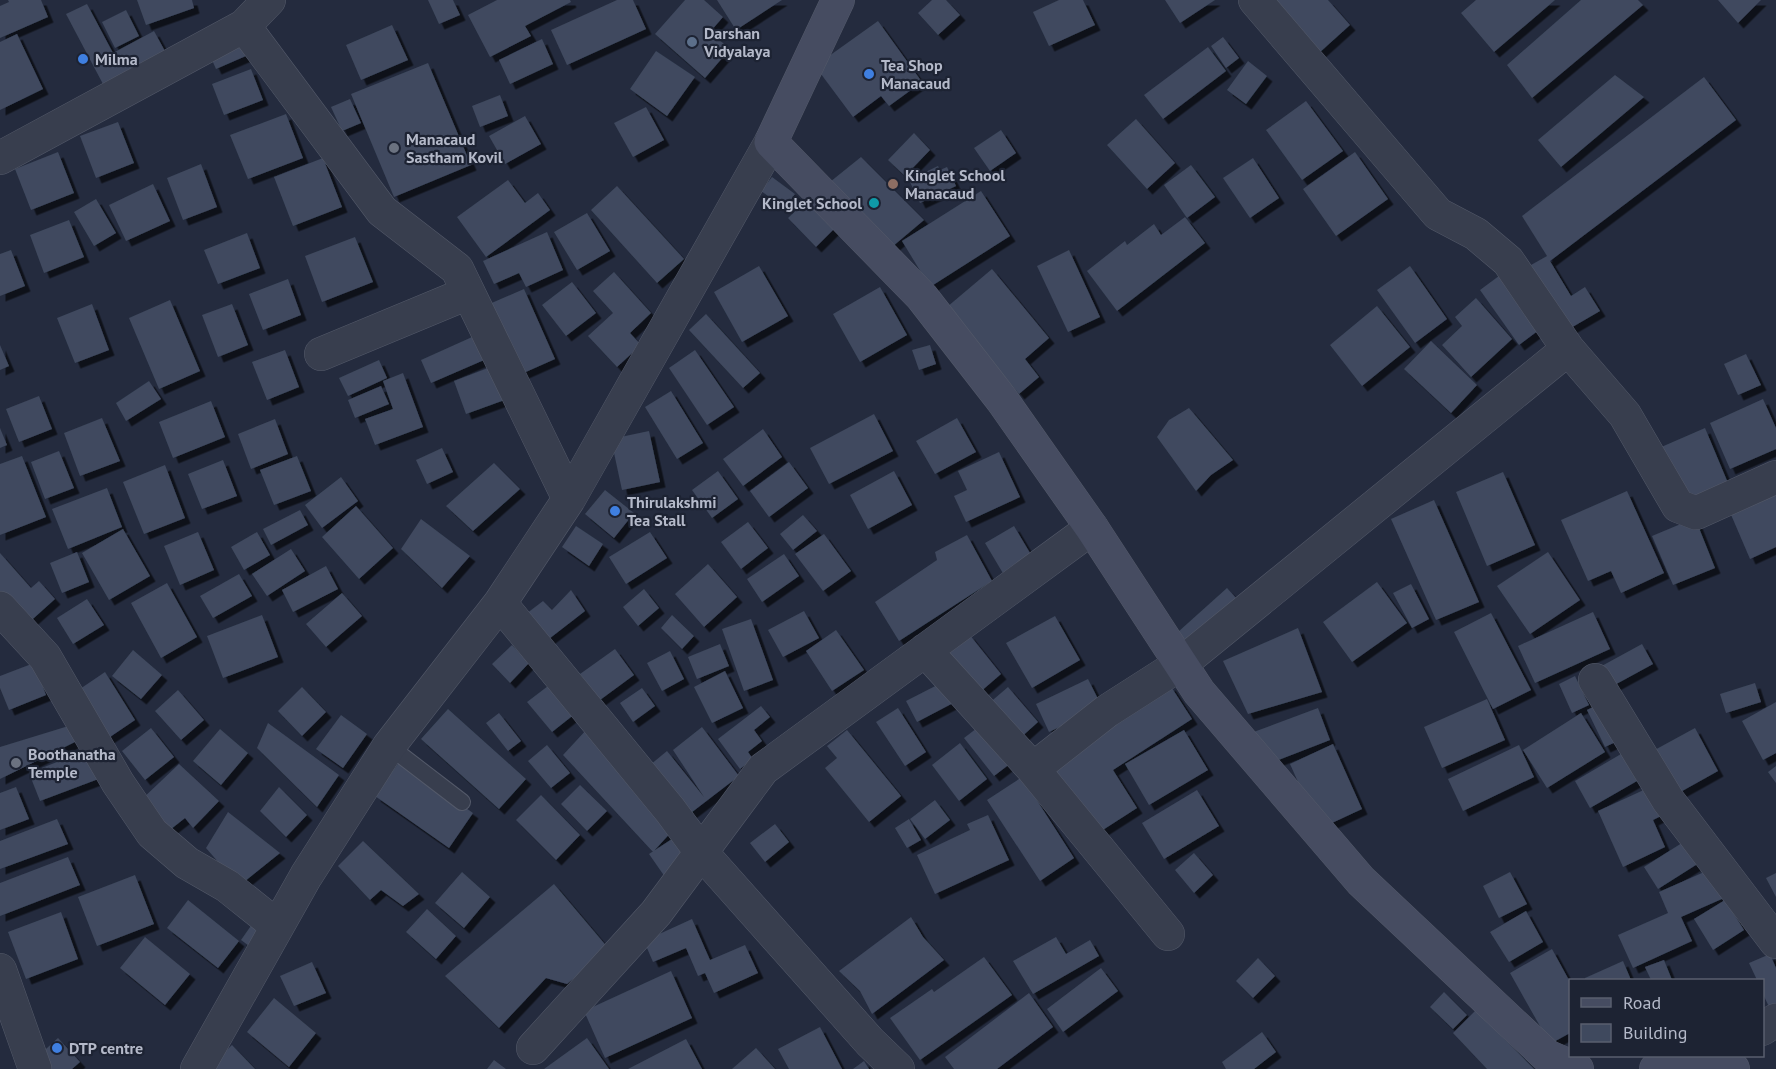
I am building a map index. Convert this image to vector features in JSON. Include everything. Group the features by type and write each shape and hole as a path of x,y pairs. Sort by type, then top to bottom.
{"main road":[{"path":"838,0 771,142 922,297 1002,400 1092,528 1199,692 1361,881 1547,1056 1578,1069"},
{"path":"1656,1069 1720,1063"}],"street":[{"path":"0,158 244,26 269,0"},
{"path":"1255,0 1438,214 1476,234 1508,261 1568,349 1624,415 1678,506 1696,513 1776,477"},
{"path":"244,26 382,211 457,269 569,499"},
{"path":"198,1069 277,926 389,746 500,603 569,499 771,142"},
{"path":"321,354 468,293"},
{"path":"1033,769 1107,711 1182,663 1568,349"},
{"path":"533,1048 656,913 763,769 1092,528"},
{"path":"500,603 663,801 701,852 870,1042 898,1069"},
{"path":"0,608 45,657 118,783 152,833 187,863 226,886 277,926"},
{"path":"925,650 1033,769 1168,934"},
{"path":"1595,680 1668,800 1776,942"},
{"path":"0,970 35,1069"}],"lane":[{"path":"389,746 462,802"}],"building":[{"path":"8,0 41,0 48,17 0,38 0,6 9,2"},
{"path":"137,0 192,0 194,8 146,25"},
{"path":"428,0 453,0 460,15 439,24"},
{"path":"497,0 570,0 571,2 525,26 531,36 490,57 468,15"},
{"path":"617,0 633,0 646,29 567,65 551,30"},
{"name":"Darshan Vidyalaya","path":"685,0 704,0 723,17 710,32 730,49 705,78 655,34"},
{"path":"717,0 782,0 736,30"},
{"path":"932,0 946,0 960,15 938,35 918,13"},
{"path":"1059,0 1083,0 1095,25 1049,46 1033,12"},
{"path":"1165,0 1215,0 1180,23"},
{"path":"1272,0 1328,0 1350,25 1319,53"},
{"path":"1476,0 1555,0 1494,52 1461,13"},
{"path":"1581,0 1638,0 1643,5 1532,98 1507,65"},
{"path":"1718,0 1761,0 1738,23"},
{"path":"87,4 113,53 154,31 166,53 104,86 66,14"},
{"path":"126,10 139,36 115,48 102,22"},
{"name":"Tea Shop Manacaud","path":"878,21 922,82 889,106 881,96 853,117 815,66"},
{"path":"392,25 408,60 361,80 346,45"},
{"path":"17,34 43,89 0,110 0,42"},
{"path":"246,34 255,52 216,69 208,51"},
{"path":"1223,37 1239,58 1226,68 1211,46"},
{"path":"542,39 553,64 510,84 499,60"},
{"path":"1208,47 1226,71 1163,119 1144,95"},
{"path":"656,51 695,77 667,116 630,89"},
{"path":"1248,61 1267,76 1246,104 1227,90"},
{"path":"428,63 471,165 394,197 351,94"},
{"path":"251,69 263,100 224,115 212,84"},
{"path":"1615,75 1644,97 1561,167 1538,140"},
{"path":"1704,77 1736,120 1550,261 1571,296 1585,287 1600,311 1569,329 1531,265 1547,256 1522,216"},
{"path":"500,95 508,116 480,127 472,106"},
{"path":"350,99 361,123 342,131 331,107"},
{"path":"1306,101 1343,151 1302,180 1266,130"},
{"path":"646,107 664,140 633,157 614,123"},
{"path":"286,114 303,158 248,179 230,135"},
{"path":"525,116 541,144 505,164 489,136"},
{"path":"1136,119 1175,163 1147,189 1107,145"},
{"path":"118,122 134,163 96,178 80,136"},
{"path":"1001,130 1016,153 990,171 974,148"},
{"path":"914,133 930,150 905,176 888,160"},
{"path":"58,152 74,193 31,210 15,169"},
{"path":"1355,152 1388,199 1336,236 1303,189"},
{"name":"Kinglet School","path":"861,157 924,220 886,252 825,186"},
{"path":"323,158 342,207 293,226 274,177"},
{"path":"1253,158 1279,198 1250,218 1223,178"},
{"path":"201,164 217,207 183,220 167,178"},
{"path":"1191,165 1215,197 1187,218 1164,185"},
{"path":"938,166 940,170 947,167 956,186 920,203 909,180"},
{"path":"772,177 795,194 785,208 761,191"},
{"path":"508,180 525,203 538,193 550,210 486,257 457,217"},
{"path":"153,184 170,221 126,241 109,205"},
{"path":"617,186 684,259 657,283 591,210"},
{"path":"981,191 1010,236 930,287 902,241"},
{"path":"96,199 116,233 94,246 74,212"},
{"path":"807,200 835,228 816,247 788,218"},
{"path":"587,213 610,251 577,270 554,232"},
{"path":"1185,217 1205,243 1117,311 1087,271 1125,241 1127,245 1154,224 1161,235"},
{"path":"69,220 84,257 44,273 30,235"},
{"path":"547,232 563,270 526,287 519,273 494,284 483,261"},
{"path":"247,233 260,268 218,284 204,250"},
{"path":"355,237 373,282 322,302 305,256"},
{"path":"11,250 25,286 0,296 0,254"},
{"path":"1069,250 1100,317 1068,332 1037,266"},
{"path":"759,266 788,316 742,342 714,292"},
{"path":"1410,266 1447,319 1415,343 1377,290"},
{"path":"992,269 1049,338 1025,359 1039,377 1019,394 947,307"},
{"path":"1507,270 1547,324 1519,345 1480,290"},
{"path":"614,272 651,313 630,333 641,345 617,367 588,336 613,313 593,291"},
{"path":"288,279 301,315 263,330 249,294"},
{"path":"572,282 596,313 566,336 542,305"},
{"path":"880,287 907,335 860,362 833,314"},
{"path":"524,289 555,359 519,375 487,305"},
{"path":"1476,298 1512,339 1471,377 1442,345 1462,326 1455,317"},
{"path":"170,300 200,371 159,389 129,318"},
{"path":"92,304 109,350 75,363 57,318"},
{"path":"232,304 248,345 218,357 202,315"},
{"path":"1377,306 1410,347 1362,386 1330,345"},
{"path":"706,314 760,373 743,388 689,330"},
{"path":"481,333 491,357 431,383 421,360"},
{"path":"1431,341 1477,385 1451,413 1404,369"},
{"path":"0,345 9,366 0,370"},
{"path":"930,345 936,364 919,370 912,350"},
{"path":"285,350 299,387 267,400 252,362"},
{"path":"695,350 734,407 707,425 669,368"},
{"path":"1746,354 1761,385 1738,395 1724,364"},
{"path":"379,360 387,378 348,396 339,378"},
{"path":"501,363 513,397 466,414 454,381"},
{"path":"403,373 423,427 375,445 365,419 393,409 383,381"},
{"path":"149,381 161,399 126,421 116,403"},
{"path":"381,386 389,404 355,418 348,400"},
{"path":"671,391 703,443 677,459 645,407"},
{"path":"39,396 52,429 19,442 6,409"},
{"path":"1763,399 1776,428 1776,449 1730,469 1710,423"},
{"path":"211,401 225,437 173,458 159,422"},
{"path":"1189,408 1233,460 1211,475 1196,491 1157,437 1169,420"},
{"path":"874,414 893,451 829,484 810,448"},
{"path":"102,418 120,461 80,476 64,433"},
{"path":"957,418 976,452 935,474 916,441"},
{"path":"275,419 288,454 251,469 238,434"},
{"path":"0,428 7,445 0,448"},
{"path":"1705,428 1728,483 1683,503 1659,448"},
{"path":"763,429 782,457 743,486 723,459"},
{"path":"649,431 660,482 622,490 611,439"},
{"path":"442,448 453,472 427,484 416,460"},
{"path":"59,451 74,488 45,499 31,462"},
{"path":"999,452 1020,497 966,522 954,496 967,490 958,471"},
{"path":"22,456 46,517 0,535 0,464"},
{"path":"297,456 311,491 274,505 260,470"},
{"path":"223,460 237,496 202,509 188,474"},
{"path":"789,462 808,488 769,517 750,491"},
{"path":"494,463 520,489 473,531 446,506"},
{"path":"165,465 185,518 144,534 123,482"},
{"path":"718,471 738,499 712,518 692,490"},
{"path":"894,471 912,505 868,529 850,495"},
{"path":"1503,472 1535,545 1487,566 1456,492"},
{"path":"341,477 358,501 322,528 305,505"},
{"path":"107,488 122,527 68,549 52,509"},
{"path":"1776,489 1776,547 1750,559 1729,510"},
{"path":"605,490 634,513 614,538 585,514"},
{"path":"1627,491 1664,573 1621,593 1611,571 1588,581 1561,520"},
{"path":"1434,500 1479,602 1436,620 1391,519"},
{"path":"356,506 393,548 359,579 322,537"},
{"path":"300,510 308,525 271,545 263,529"},
{"path":"803,515 817,531 793,550 780,534"},
{"path":"1695,518 1715,568 1673,585 1652,536"},
{"path":"421,519 470,556 442,588 401,549"},
{"path":"748,522 768,548 741,569 721,542"},
{"path":"576,526 603,544 589,566 562,547"},
{"path":"1014,526 1033,558 1004,575 985,543"},
{"path":"123,529 150,576 109,600 82,553"},
{"path":"198,532 214,570 180,585 164,546"},
{"path":"257,532 270,555 244,570 231,547"},
{"path":"650,532 667,558 626,584 609,557"},
{"path":"824,534 851,571 823,591 795,554"},
{"path":"967,535 992,581 899,641 875,602 937,560 935,552"},
{"path":"291,549 305,571 267,596 252,574"},
{"path":"77,552 89,582 62,593 50,563"},
{"path":"1548,552 1580,600 1530,634 1497,586"},
{"path":"0,553 31,588 39,581 55,599 25,626 0,598"},
{"path":"784,554 799,576 762,602 747,579"},
{"path":"708,564 737,597 704,627 675,594"},
{"path":"326,566 338,589 293,612 282,590"},
{"path":"239,574 252,596 213,618 200,596"},
{"path":"1377,582 1407,623 1352,662 1323,622"},
{"path":"167,583 197,637 161,658 131,603"},
{"path":"1411,584 1429,619 1412,628 1393,593"},
{"path":"1227,588 1246,609 1197,653 1178,632"},
{"path":"644,589 659,608 638,626 623,607"},
{"path":"571,590 585,611 545,642 522,617 543,601 552,610"},
{"path":"342,593 362,616 326,647 306,624"},
{"path":"87,599 104,625 73,644 57,618"},
{"path":"804,611 819,638 783,657 768,630"},
{"path":"1593,612 1610,649 1535,683 1518,646"},
{"path":"1491,613 1531,690 1493,709 1454,632"},
{"path":"262,615 278,657 223,678 207,636"},
{"path":"672,615 694,636 682,649 661,628"},
{"path":"1055,616 1080,660 1032,688 1006,643"},
{"path":"751,619 773,680 744,691 722,629"},
{"path":"1298,628 1322,692 1248,714 1223,661"},
{"path":"836,630 864,670 832,691 806,651"},
{"path":"969,634 1001,674 979,693 947,653"},
{"path":"720,644 729,666 697,679 688,657"},
{"path":"1642,644 1653,664 1609,688 1598,668"},
{"path":"512,645 529,663 510,683 492,664"},
{"path":"615,649 634,675 600,700 580,674"},
{"path":"133,650 162,675 141,699 112,676"},
{"path":"670,651 684,679 662,691 647,663"},
{"path":"34,663 46,695 9,710 0,688 0,676"},
{"path":"725,671 743,708 712,723 694,687"},
{"path":"105,672 135,720 107,739 77,691"},
{"path":"1575,676 1589,705 1572,713 1559,684"},
{"path":"1088,679 1102,707 1049,732 1036,704"},
{"path":"947,680 957,701 917,722 906,701"},
{"path":"552,683 576,713 552,732 527,702"},
{"path":"1755,683 1761,702 1726,713 1720,694"},
{"path":"1170,685 1192,719 1113,770 1137,808 1095,835 1049,762"},
{"path":"302,687 326,712 302,736 278,711"},
{"path":"1008,687 1038,722 1018,740 987,705"},
{"path":"642,688 655,706 633,722 620,703"},
{"path":"178,690 204,720 181,740 155,711"},
{"path":"1487,699 1505,740 1442,768 1424,727"},
{"path":"1776,702 1776,753 1763,760 1742,721"},
{"path":"1601,703 1620,740 1605,747 1587,710"},
{"path":"761,706 770,717 754,730 762,741 748,752 753,759 740,769 718,739"},
{"path":"898,708 926,752 905,766 876,722"},
{"path":"1318,708 1330,740 1263,766 1251,733"},
{"path":"448,709 526,779 499,809 421,739"},
{"path":"499,713 521,741 508,751 486,723"},
{"path":"1581,713 1605,752 1547,788 1523,750"},
{"path":"341,715 367,734 343,768 316,749"},
{"path":"268,723 339,775 317,807 257,748"},
{"name":"Boothanatha Temple","path":"75,724 81,739 0,779 0,747"},
{"path":"981,725 1011,763 994,776 964,738"},
{"path":"702,727 739,776 683,819 644,770 667,751 704,797 673,750"},
{"path":"151,728 174,757 145,780 122,751"},
{"path":"588,728 674,829 653,852 563,755"},
{"path":"1695,728 1718,771 1675,795 1651,752"},
{"path":"220,729 248,753 221,785 193,761"},
{"path":"847,730 901,796 869,822 825,768 837,758 827,746"},
{"path":"1184,730 1208,770 1149,805 1125,764"},
{"path":"960,743 987,779 959,801 932,765"},
{"path":"1333,744 1362,809 1319,829 1290,764"},
{"path":"547,745 570,773 551,788 528,761"},
{"path":"1519,745 1534,777 1463,811 1448,779"},
{"path":"90,749 101,778 40,801 29,773"},
{"path":"1621,754 1637,781 1590,808 1575,781"},
{"path":"400,761 473,813 449,848 375,796"},
{"path":"179,764 219,801 193,828 185,818 166,833 140,801"},
{"path":"1776,766 1776,783 1768,772"},
{"path":"1022,777 1074,858 1040,881 987,800"},
{"path":"580,785 607,811 587,831 561,804"},
{"path":"16,787 29,819 0,830 0,793"},
{"path":"279,787 307,815 286,837 260,811"},
{"path":"1648,788 1661,816 1653,820 1665,847 1623,867 1598,811"},
{"path":"1197,790 1219,826 1164,859 1142,823"},
{"path":"541,795 580,835 556,860 516,820"},
{"path":"935,800 950,820 925,839 910,819"},
{"path":"228,812 280,853 239,886 206,848"},
{"path":"988,815 1009,860 935,894 917,855 970,830 967,824"},
{"path":"57,819 68,844 0,869 0,841"},
{"path":"909,819 921,840 907,848 895,828"},
{"path":"775,824 789,842 765,862 750,843"},
{"path":"675,837 690,859 665,877 649,854"},
{"path":"363,841 419,894 403,906 381,890 370,900 338,866"},
{"path":"1685,841 1699,863 1658,889 1644,867"},
{"path":"1194,853 1213,875 1194,893 1175,870"},
{"path":"68,857 80,885 0,916 0,883"},
{"path":"1711,869 1724,898 1681,917 1692,941 1633,968 1618,935 1668,913 1659,892"},
{"path":"462,872 490,897 464,928 435,903"},
{"path":"1510,872 1527,904 1499,918 1483,886"},
{"path":"1776,873 1776,897 1766,878"},
{"path":"135,875 154,924 97,946 78,897"},
{"path":"554,884 609,949 567,984 546,978 499,1028 445,976"},
{"path":"188,900 239,941 218,968 167,928"},
{"path":"1725,900 1744,930 1713,950 1694,919"},
{"path":"427,909 456,936 436,959 406,932"},
{"path":"1526,911 1543,942 1509,962 1490,932"},
{"path":"61,912 78,959 26,979 8,932"},
{"path":"911,917 923,937 944,960 872,1014 860,991 839,971"},
{"path":"692,919 710,960 745,945 758,973 714,993 705,973 698,976 686,948 653,962 644,941"},
{"path":"255,920 270,931 256,951 241,940"},
{"path":"145,937 190,974 165,1005 120,968"},
{"path":"1056,937 1066,954 1090,940 1099,956 1033,994 1013,961"},
{"path":"1552,949 1569,980 1569,1034 1550,1044 1510,973"},
{"path":"1770,954 1776,968 1776,1008 1771,1011 1764,996 1764,979 1757,979 1749,963"},
{"path":"984,957 1012,995 920,1060 890,1018 932,989 934,992"},
{"path":"1258,958 1275,976 1253,998 1236,981"},
{"path":"1664,960 1672,979 1651,979 1645,967"},
{"path":"1623,961 1631,979 1585,979"},
{"path":"312,962 326,993 294,1006 280,976"},
{"path":"1101,968 1118,991 1063,1032 1047,1009"},
{"path":"671,971 692,1018 605,1058 584,1011"},
{"path":"1444,992 1467,1015 1453,1029 1430,1007"},
{"path":"1029,993 1053,1027 997,1069 954,1069 945,1057"},
{"path":"274,998 316,1033 289,1067 247,1032"},
{"path":"1476,1010 1534,1069 1487,1069 1453,1033"},
{"path":"820,1027 842,1069 789,1069 778,1049"},
{"path":"1262,1032 1276,1052 1254,1069 1226,1069 1222,1062"},
{"name":"DTP centre","path":"58,1038 80,1062 72,1069 46,1069 36,1058"},
{"path":"587,1038 609,1069 544,1069"},
{"path":"686,1039 702,1069 628,1069"},
{"path":"232,1045 255,1069 207,1069"},
{"path":"756,1048 775,1069 732,1069"},
{"path":"494,1060 506,1069 487,1069"},
{"path":"864,1061 869,1069 853,1069"}],"place":[{"name":"Darshan Vidyalaya","path":"692,42"},
{"name":"Milma","path":"83,59"},
{"name":"Tea Shop Manacaud","path":"869,74"},
{"name":"Manacaud Sastham Kovil","path":"394,148"},
{"name":"Kinglet School Manacaud","path":"893,184"},
{"name":"Kinglet School","path":"874,203"},
{"name":"Thirulakshmi Tea Stall","path":"615,511"},
{"name":"Boothanatha Temple","path":"16,763"},
{"name":"DTP centre","path":"57,1048"}]}
